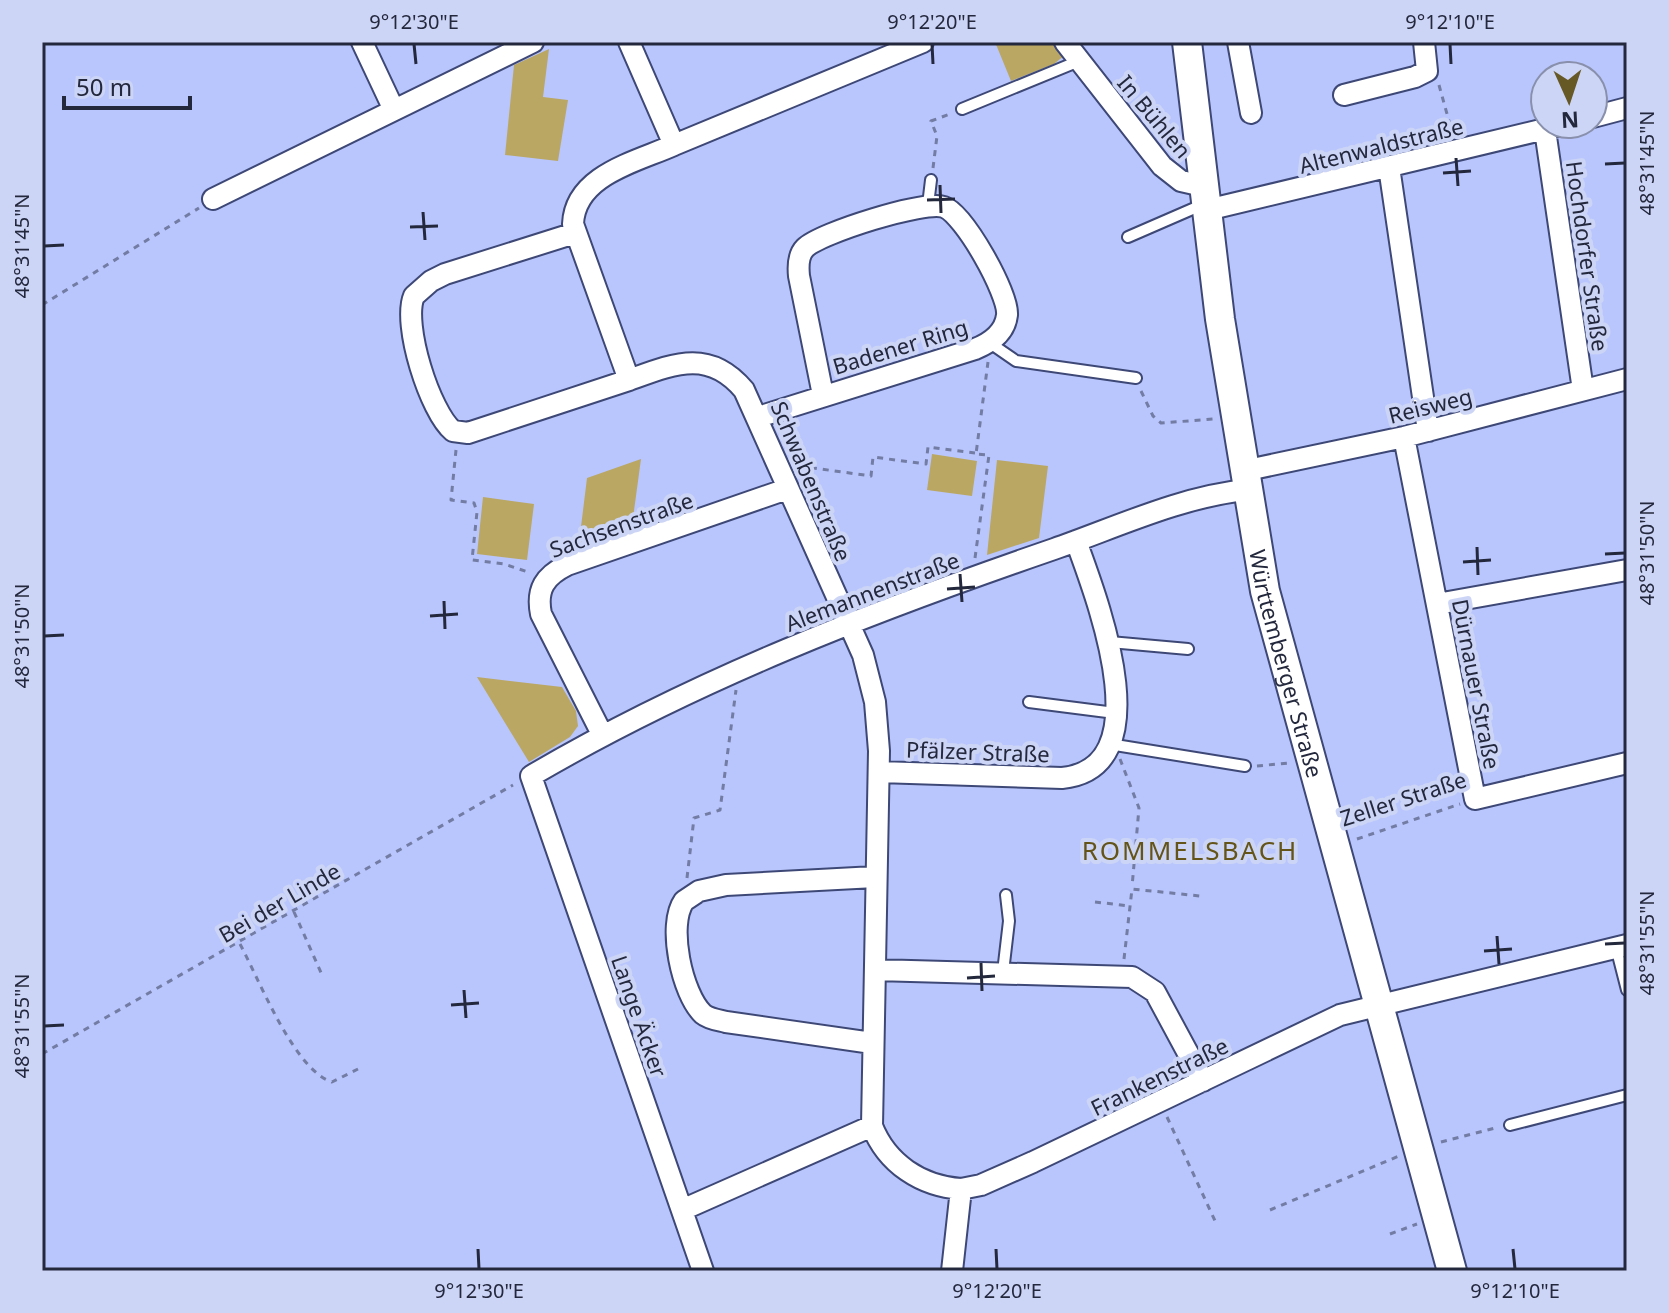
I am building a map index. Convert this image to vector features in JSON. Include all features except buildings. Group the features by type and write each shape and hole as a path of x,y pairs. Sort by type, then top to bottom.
{"main road":[{"name":"Württemberger Straße","path":"1187,42 1234,416 1265,591 1452,1271"}],"street":[{"path":"362,42 394,110"},
{"path":"213,199 533,42"},
{"path":"629,42 674,145"},
{"path":"629,380 575,233 576,206 588,186 674,145 923,42"},
{"name":"In Bühlen","path":"1065,42 1162,166 1205,200"},
{"path":"1238,42 1251,113"},
{"path":"1344,95 1415,77 1427,71 1424,42"},
{"name":"Altenwaldstraße","path":"1205,200 1389,167 1529,134"},
{"name":"Hochdorfer Straße","path":"1546,140 1583,390"},
{"path":"1389,167 1428,431"},
{"name":"Badener Ring","path":"758,417 990,343 1007,317 1003,295 963,222 945,207 928,205 816,241 800,255 799,276 823,395"},
{"path":"453,431 438,412 413,340 408,315 414,296 445,274 575,233"},
{"name":"Schwabenstraße","path":"453,431 468,433 486,429 680,364 707,364 737,382 758,417 787,489 849,622 863,655 875,702 879,772 872,1126"},
{"name":"Reisweg","path":"1244,480 1627,379"},
{"name":"Dürnauer Straße","path":"1404,437 1475,799"},
{"name":"Alemannenstraße","path":"531,776 603,736 849,622 1196,500 1244,480"},
{"name":"Sachsenstraße","path":"603,736 541,614 539,592 543,581 567,565 787,489"},
{"path":"1076,541 1110,642 1115,746"},
{"path":"1437,604 1627,570"},
{"name":"Pfälzer Straße","path":"879,772 1073,777 1090,768 1115,746"},
{"name":"Zeller Straße","path":"1475,799 1627,763"},
{"name":"Lange Äcker","path":"531,776 703,1271"},
{"path":"872,1043 726,1022 704,1015 694,1000 677,947 674,924 684,901 699,891 726,885 875,877"},
{"name":"Frankenstraße","path":"961,1189 993,1179 1340,1015 1622,946"},
{"path":"875,970 1123,975 1140,980 1155,992 1203,1081"},
{"path":"682,1210 872,1126 880,1144 896,1163 932,1185 961,1189 952,1271"}],"lane":[{"path":"962,109 1079,61"},
{"path":"928,205 931,180"},
{"path":"1128,237 1205,200"},
{"name":"Badener Ring","path":"990,343 1016,361 1136,378"},
{"path":"1110,642 1188,649"},
{"path":"1029,702 1115,713"},
{"path":"1115,746 1245,766"},
{"path":"1003,972 1009,912 1006,895"},
{"path":"1622,946 1627,990"},
{"path":"1510,1125 1627,1095"}],"path":[{"path":"1427,71 1438,79 1457,151"},
{"path":"931,180 937,136 931,121 962,109"},
{"path":"42,305 213,199"},
{"path":"976,454 990,343"},
{"path":"1136,378 1153,416 1161,423 1234,416"},
{"path":"453,431 456,451 451,500 474,503 477,512 472,560 522,569 543,581"},
{"path":"776,463 871,476 873,457 926,464 928,447 989,455 972,578"},
{"path":"684,901 694,818 720,810 738,671"},
{"path":"1115,746 1139,808 1123,975"},
{"path":"1245,766 1279,766 1309,758"},
{"name":"Bei der Linde","path":"42,1054 531,776"},
{"name":"Zeller Straße","path":"1333,847 1475,799"},
{"path":"1132,889 1200,896"},
{"path":"1095,902 1130,906"},
{"path":"294,912 323,977"},
{"path":"240,944 294,1045 317,1077 332,1082 358,1069"},
{"path":"1160,1102 1216,1223"},
{"path":"1270,1210 1417,1149 1510,1125"},
{"path":"1390,1234 1435,1217"}],"shaded area":[{"path":"995,42 1054,42 1065,55 1054,64 1011,81"},
{"path":"549,49 543,97 568,100 558,161 505,155 514,65"},
{"path":"932,454 977,461 972,496 927,490"},
{"path":"641,459 631,533 578,551 587,478"},
{"path":"997,460 1048,466 1039,538 987,555"},
{"path":"483,497 534,504 527,560 477,554"},
{"path":"477,677 562,687 576,711 578,726 570,737 529,762"}],"district":[{"name":"ROMMELSBACH","path":"1190,850"}]}
